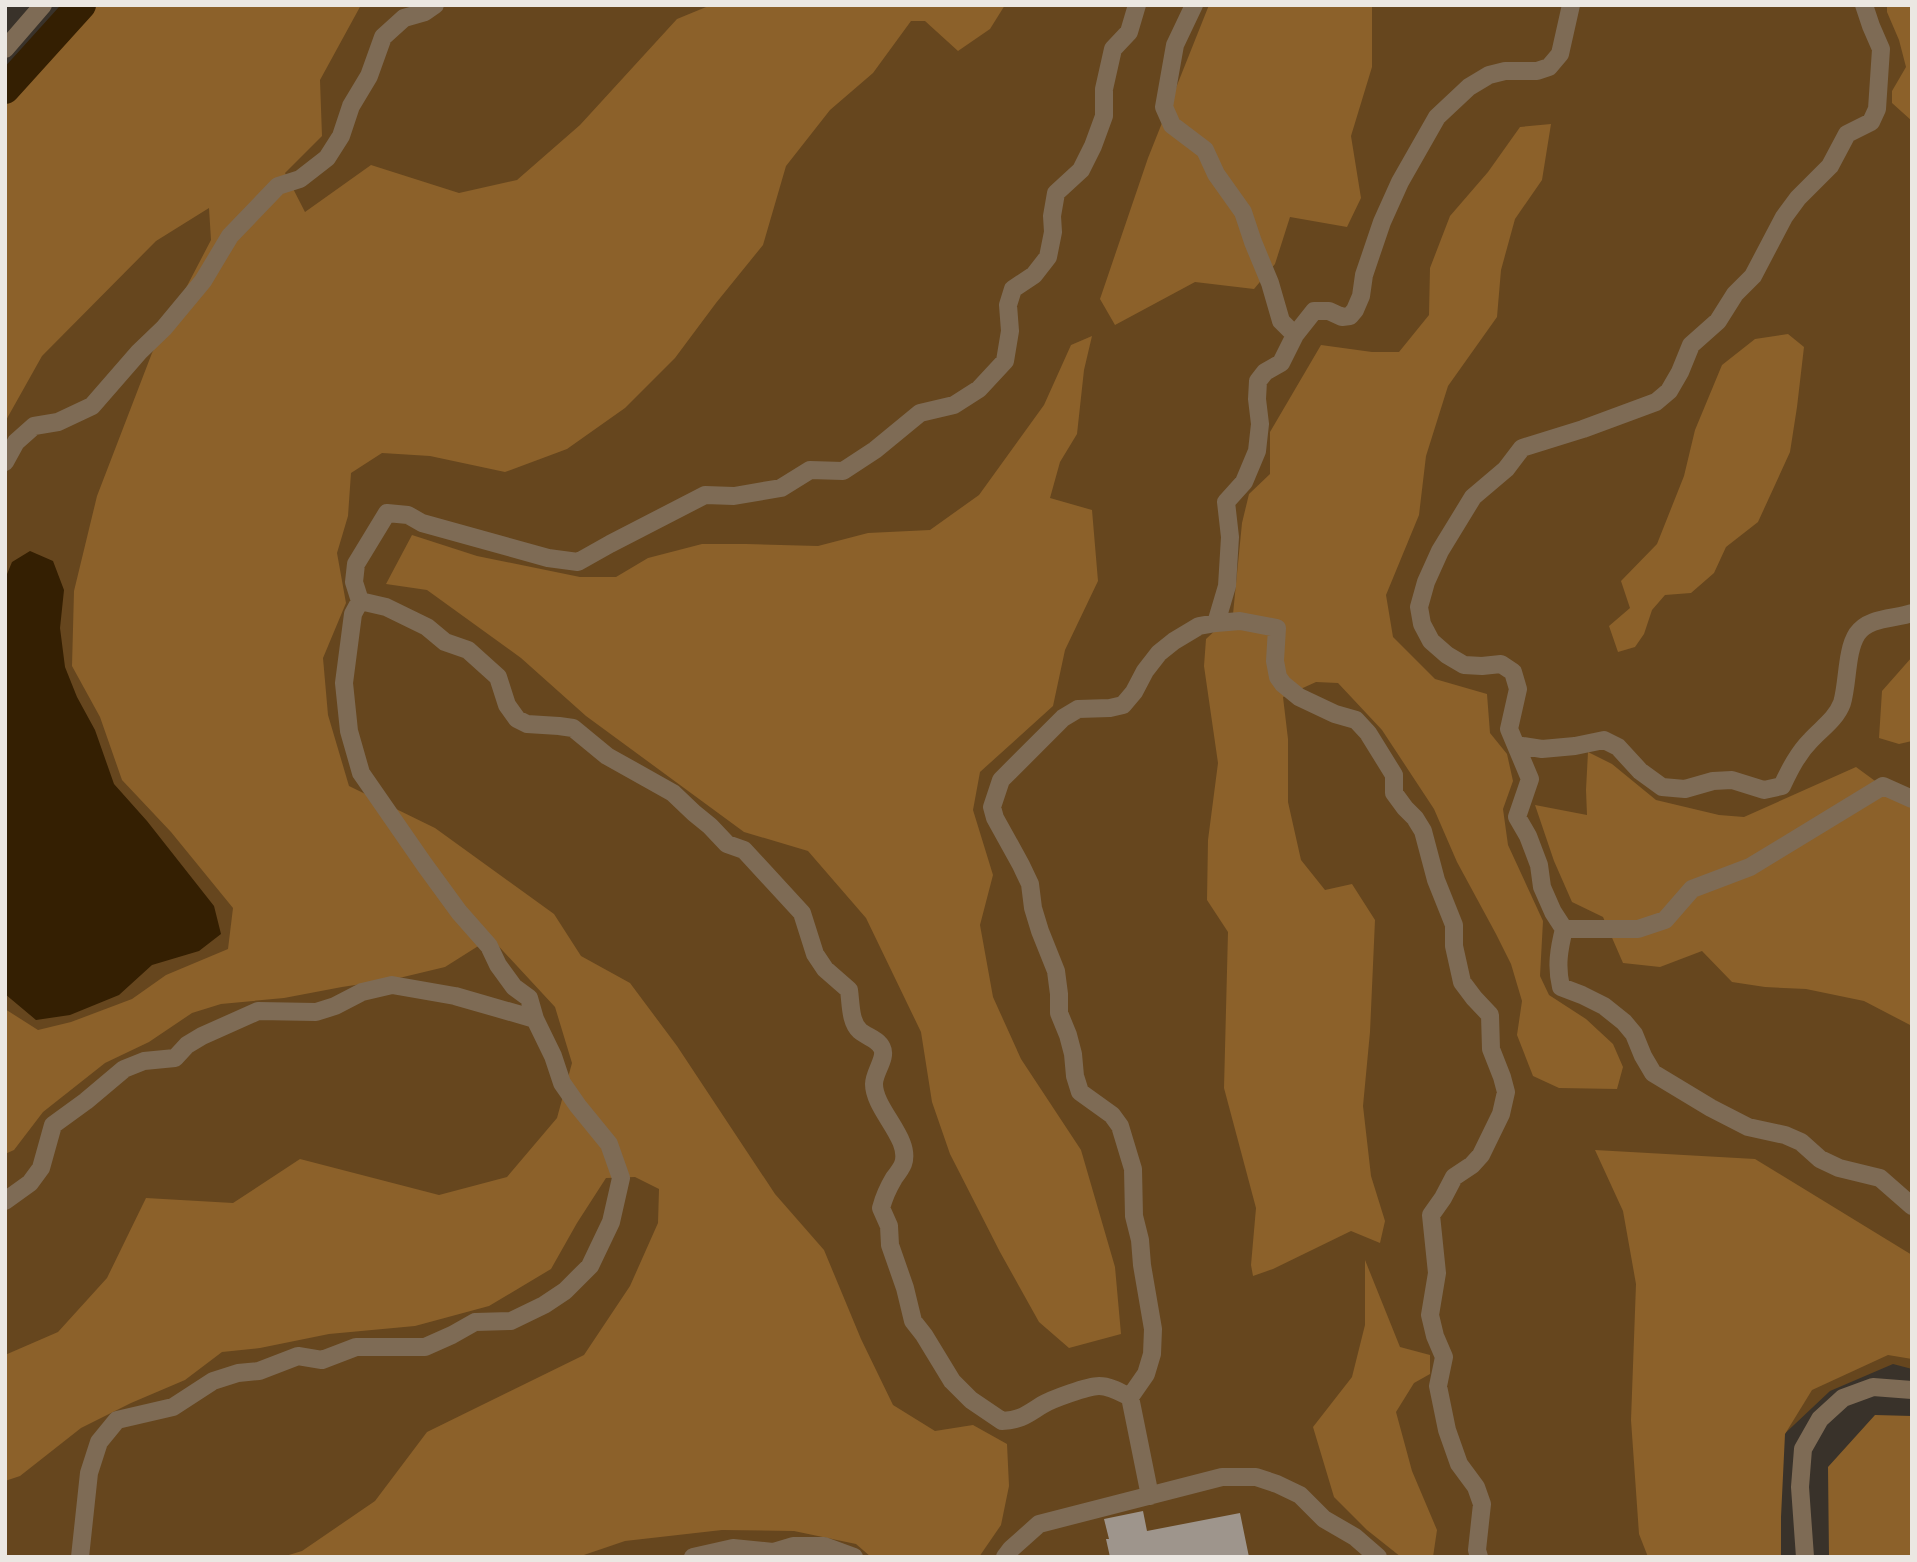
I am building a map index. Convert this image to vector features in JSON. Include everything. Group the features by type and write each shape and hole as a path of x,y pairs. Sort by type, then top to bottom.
{"street":[{"path":"5,48 43,5"},
{"path":"5,462 16,442 34,426 58,422 92,405 164,328 203,281 230,236 278,186 300,179 327,158 341,136 351,106 369,76 383,37 404,18 425,12 435,5"},
{"path":"80,1557 89,1473 99,1442 117,1420 173,1407 213,1381 237,1373 259,1371 298,1356 323,1360 356,1346 425,1347 475,1322 511,1321 565,1291 590,1266 611,1222 621,1178 609,1144 562,1083 529,998 514,986 498,965 489,946 459,912 361,773 349,731 344,683 353,614 360,601 354,582 355,564 387,513 408,514 422,523 536,555 578,562 705,495 734,496 781,488 810,470 843,471 875,450 920,413 954,405 979,389 1005,361 1010,331 1008,305 1013,289 1034,275 1048,257 1056,193 1081,170 1093,146 1104,117 1104,89 1113,50 1129,32 1137,5"},
{"path":"1194,5 1175,45 1164,107 1172,125 1205,150 1216,174 1243,212 1270,283 1281,321 1295,335"},
{"path":"1216,623 1227,586 1230,537 1226,502 1244,482 1257,451 1260,424 1258,381 1265,372 1281,363 1295,335 1314,311 1329,311 1342,317 1350,316 1355,310 1382,222 1400,182 1437,117 1463,93 1489,75 1505,71 1537,71 1549,66 1560,54 1571,5"},
{"path":"1864,5 1881,49 1877,109 1871,122 1847,134 1830,166 1798,198 1784,217 1753,276 1735,294 1718,321 1690,345 1680,372 1669,391 1656,402 1522,448 1506,469 1473,497 1440,551 1426,582 1419,607 1422,624 1431,641 1447,655 1464,665 1502,664 1513,672 1518,689 1509,729 1530,779 1517,817 1539,865 1542,887 1564,929 1558,953 1558,975 1562,987 1604,1006 1624,1022 1634,1034 1653,1073 1748,1128 1785,1135 1801,1142 1819,1159 1839,1168 1880,1178 1912,1206"},
{"path":"360,601 386,607 427,627 445,642 468,650 498,677 507,705 517,719 527,724 573,728 607,756 673,793 727,844 744,850 802,912 815,954 825,969 849,990 854,1023 882,1048 883,1056 877,1067 874,1084 884,1111 898,1134 904,1152 904,1163 885,1194 881,1208 889,1226 890,1245 913,1321 952,1381 971,1399 1002,1421 1017,1420 1062,1395 1098,1385 1130,1396"},
{"path":"1516,746 1542,749 1604,740 1618,747 1640,771 1662,787 1685,789 1732,780 1764,790 1782,786 1793,763 1810,741 1831,721 1841,704 1857,633 1873,622 1912,614"},
{"path":"1150,1496 1130,1396 1146,1374 1152,1354 1153,1329 1134,1216 1133,1169 1120,1126 1112,1115 1080,1092 1068,1034 1059,1013 1056,971 1040,931 1030,884 995,818 992,807 1001,780 1063,718 1078,709 1123,705 1158,653 1174,641 1199,626 1240,621 1277,628 1275,661 1278,677 1283,684 1299,697 1335,714 1356,720 1368,733 1394,775 1394,793 1423,831 1436,880 1454,926 1454,946 1462,982 1490,1015 1491,1049 1506,1092 1501,1114 1481,1155 1454,1177 1431,1215 1437,1273 1430,1315 1434,1336 1444,1357 1438,1386 1447,1430 1459,1464 1476,1487 1482,1504 1477,1550 1479,1557"},
{"path":"1564,929 1638,929 1665,920 1692,889 1750,867 1883,786 1912,799"},
{"path":"5,1201 30,1184 41,1168 53,1125 124,1069 144,1060 175,1058 187,1045 202,1036 258,1011 316,1012 362,992 392,985 455,996 535,1019"},
{"path":"1805,1557 1800,1487 1803,1449 1820,1419 1843,1398 1873,1387 1912,1390"},
{"path":"1005,1557 1039,1524 1222,1478 1255,1478 1277,1484 1300,1495 1324,1519 1355,1537 1378,1557"},
{"path":"693,1557 733,1548 774,1552 793,1546 824,1546 854,1557"}],"shaded area":[{"path":"68,5 361,5 320,80 322,136 285,173 305,212 371,165 459,193 517,180 580,125 677,19 711,5 1005,5 990,29 958,51 925,21 911,21 873,73 830,110 786,166 763,245 675,358 625,408 567,449 505,472 430,456 382,453 351,473 348,516 337,553 346,603 323,658 328,715 349,786 435,828 554,914 581,956 630,983 677,1046 775,1194 824,1250 861,1339 893,1405 935,1431 973,1425 1007,1444 1009,1486 1001,1525 979,1557 871,1557 856,1544 794,1531 722,1530 625,1541 578,1557 282,1557 302,1551 375,1501 427,1432 584,1355 630,1286 658,1223 659,1189 635,1177 606,1178 551,1269 489,1306 415,1326 329,1334 260,1348 222,1352 185,1380 81,1428 20,1476 5,1481 5,1355 58,1332 107,1278 146,1198 233,1203 300,1159 439,1195 507,1177 557,1118 572,1063 555,1007 491,938 445,967 395,979 284,998 221,1004 192,1013 149,1042 105,1063 43,1112 14,1150 5,1154 5,1009 38,1030 71,1022 132,999 166,975 228,949 233,908 171,832 122,780 100,717 72,666 74,591 97,496 152,353 211,240 209,208 156,241 42,356 5,422 5,75"},
{"path":"249,5 1912,5 1912,1369 1893,1364 1830,1391 1776,1442 1770,1557 5,1557 5,302"},
{"path":"1209,5 1372,5 1372,67 1351,136 1361,198 1347,227 1290,217 1275,264 1254,289 1195,282 1115,325 1100,299 1148,158"},
{"path":"1887,5 1912,5 1912,121 1892,103 1892,91 1906,67"},
{"path":"1551,124 1542,180 1515,219 1501,270 1497,317 1448,386 1426,456 1419,515 1386,595 1393,637 1435,679 1487,694 1490,733 1507,754 1513,781 1503,809 1508,845 1543,921 1540,976 1549,995 1586,1019 1613,1044 1623,1067 1617,1089 1559,1088 1533,1076 1517,1035 1522,1001 1511,964 1457,862 1434,809 1382,730 1338,683 1316,682 1283,697 1288,739 1288,802 1301,860 1325,890 1352,884 1375,920 1370,1032 1363,1106 1371,1176 1385,1221 1380,1243 1351,1231 1253,1276 1251,1265 1256,1208 1224,1088 1228,932 1207,900 1208,840 1218,763 1204,666 1206,639 1233,614 1242,523 1249,494 1270,474 1270,432 1321,345 1372,352 1399,352 1429,315 1430,268 1450,216 1488,172 1520,127"},
{"path":"1788,334 1804,347 1790,452 1758,522 1726,547 1714,573 1691,593 1665,595 1652,610 1644,634 1635,647 1618,652 1609,626 1630,608 1621,581 1657,544 1684,476 1695,430 1722,365 1755,339"},
{"path":"1092,336 1084,370 1077,434 1060,462 1050,498 1092,510 1098,581 1065,650 1053,706 980,772 973,810 993,875 980,925 993,997 1021,1059 1081,1150 1115,1267 1121,1334 1069,1348 1039,1322 950,1154 932,1102 921,1032 866,918 808,851 744,832 586,716 521,658 427,590 386,584 412,535 477,556 580,577 616,577 648,558 702,544 818,546 868,533 930,530 979,495 1044,405 1071,345"},
{"path":"30,551 53,561 64,590 60,628 65,667 95,730 114,784 214,906 221,934 199,951 152,965 119,995 70,1015 36,1020 5,994 5,579 12,562"},
{"path":"1912,657 1912,741 1899,744 1879,738 1882,691"},
{"path":"1588,752 1612,764 1656,800 1719,815 1744,817 1856,767 1912,808 1912,1026 1864,1001 1806,989 1732,982 1702,951 1660,967 1623,963 1603,917 1572,902 1554,861 1535,805 1587,815"},
{"path":"1595,1150 1755,1159 1912,1255 1912,1359 1888,1355 1812,1390 1785,1434 1781,1557 1648,1557 1639,1534 1631,1420 1636,1284 1623,1211"},
{"path":"1365,1260 1400,1347 1430,1355 1430,1374 1414,1383 1396,1412 1412,1471 1437,1530 1433,1557 1401,1557 1367,1530 1334,1497 1313,1427 1352,1377 1365,1325"},
{"path":"1875,1415 1912,1416 1912,1557 1829,1557 1828,1467"}],"building":[{"path":"1143,1511 1147,1531 1240,1513 1249,1557 1110,1557 1104,1519"}],"waterway":[{"path":"5,89 81,5"}]}
